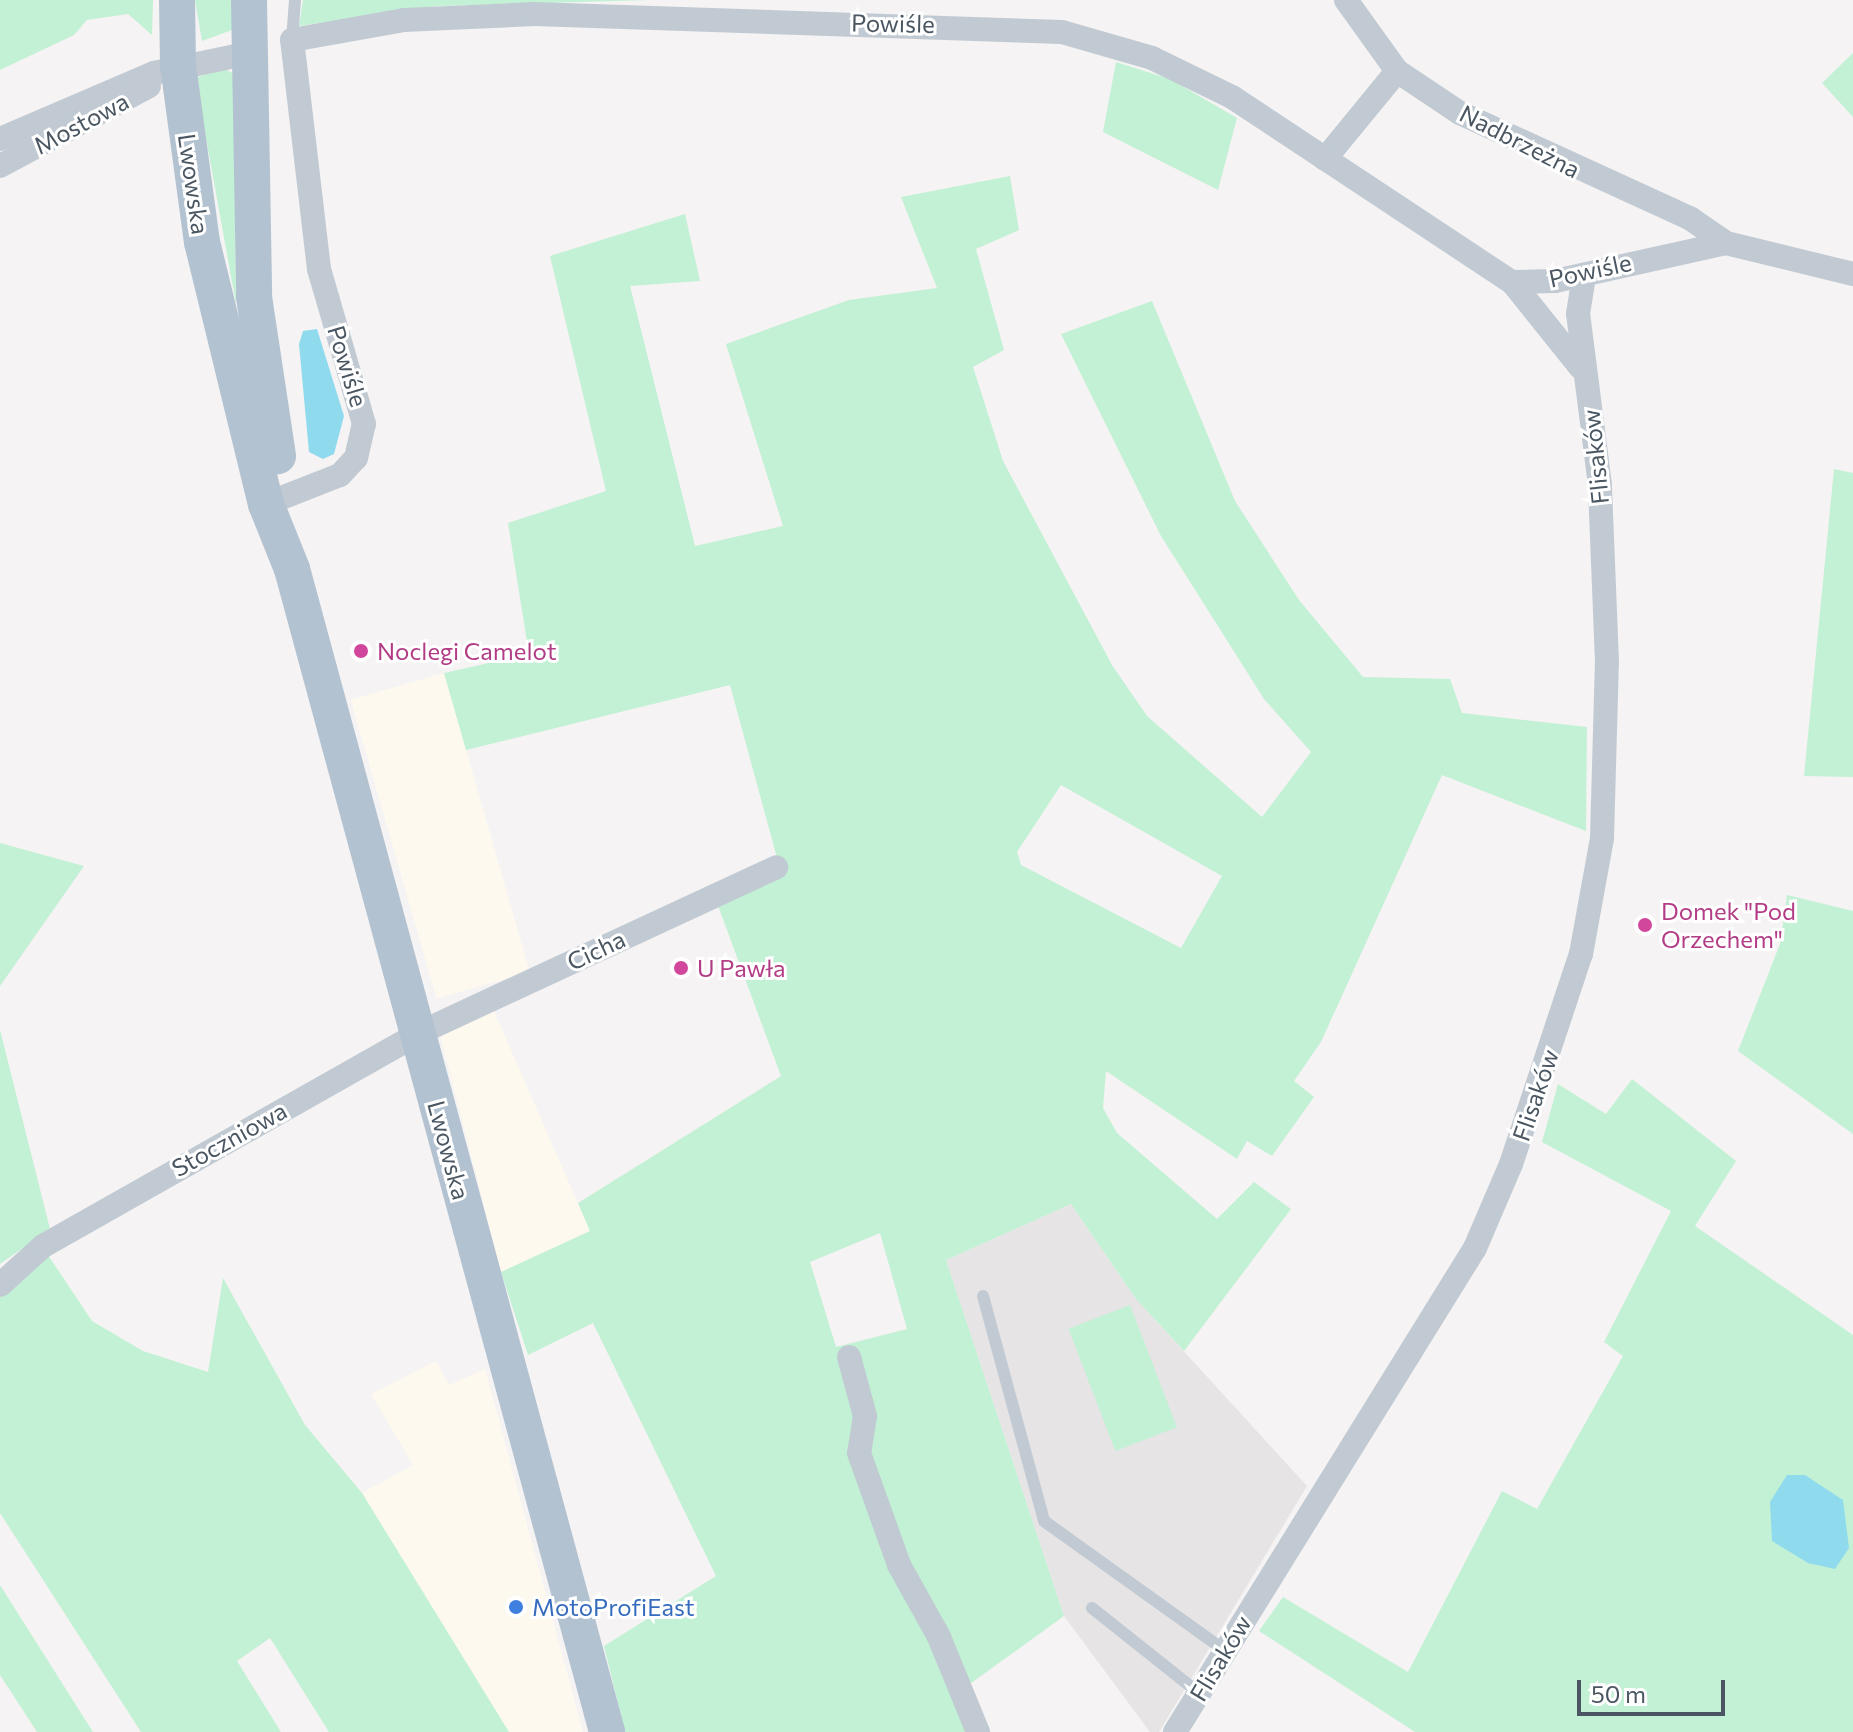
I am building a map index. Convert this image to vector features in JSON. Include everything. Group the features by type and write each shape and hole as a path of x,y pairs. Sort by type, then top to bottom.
{"main road":[{"name":"Lwowska","path":"177,0 166,69 202,242 276,500 292,569 607,1732"},
{"name":"Lwowska","path":"249,0 254,297 276,500"},
{"name":"Lwowska","path":"236,363 254,297"}],"street":[{"name":"Nadbrzeżna","path":"1346,0 1397,71 1529,150 1691,219 1726,243"},
{"name":"Powiśle","path":"276,500 348,468 364,424 319,269 292,40 456,14 1062,32 1195,76 1512,282 1584,276 1726,243 1853,274"},
{"path":"166,69 250,53"},
{"name":"Mostowa","path":"0,139 81,100 166,69"},
{"name":"Mostowa","path":"0,166 123,102 149,86 166,69"},
{"path":"1325,159 1397,71"},
{"name":"Flisaków","path":"1175,1732 1475,1248 1511,1164 1581,954 1602,838 1607,677 1600,485 1583,371 1584,276"},
{"path":"1512,282 1583,371"},
{"name":"Cicha","path":"417,1034 776,867"},
{"name":"Stoczniowa","path":"0,1285 43,1246 417,1034"},
{"path":"849,1357 865,1416 864,1467 899,1565 939,1637 978,1732"}],"lane":[{"path":"292,40 295,0"},
{"path":"983,1296 1044,1521 1224,1650"},
{"path":"1092,1608 1199,1693"}],"shaded area":[{"path":"444,673 530,972 436,999 351,700"},
{"path":"493,1009 590,1231 501,1272 439,1031"},
{"path":"1071,1204 1136,1299 1307,1486 1159,1732 1150,1732 1064,1616 946,1260"},
{"path":"436,1361 449,1385 485,1369 583,1732 509,1732 362,1493 413,1465 371,1394"}],"green space":[{"path":"0,0 153,0 152,35 128,14 87,20 74,35 0,70"},
{"path":"195,0 237,0 232,30 202,41"},
{"path":"303,0 649,0 437,6 299,26"},
{"path":"1853,53 1853,117 1822,83"},
{"path":"1116,62 1170,79 1237,118 1218,190 1103,132"},
{"path":"221,67 234,74 236,304 199,99 198,77"},
{"path":"1010,176 1019,230 976,249 1004,350 973,367 1003,461 1112,665 1147,716 1262,817 1311,752 1264,699 1161,536 1061,334 1152,301 1235,501 1299,600 1363,677 1450,679 1462,713 1587,727 1586,831 1442,775 1321,1042 1294,1081 1314,1097 1272,1156 1247,1141 1237,1159 1106,1071 1103,1108 1117,1133 1217,1219 1254,1182 1291,1209 1184,1351 1136,1299 1071,1204 946,1260 1064,1616 967,1686 972,1732 625,1732 604,1646 716,1576 593,1323 528,1355 501,1272 590,1231 578,1203 781,1076 717,903 777,858 730,685 466,750 444,673 529,654 508,523 606,491 550,256 685,214 700,281 630,286 695,546 783,526 726,344 849,300 937,288 901,197","holes":["1061,785 1222,876 1181,948 1021,865 1017,852","880,1233 907,1329 836,1347 810,1262"]},
{"path":"1834,469 1853,473 1853,777 1804,776"},
{"path":"0,843 84,866 0,986"},
{"path":"1787,895 1853,911 1853,1134 1738,1051 1780,944"},
{"path":"0,1030 50,1229 0,1264"},
{"path":"1632,1079 1736,1161 1695,1226 1853,1335 1853,1732 1415,1732 1259,1631 1283,1597 1408,1672 1502,1491 1537,1509 1623,1356 1604,1342 1671,1211 1542,1142 1558,1084 1606,1114"},
{"path":"48,1255 92,1321 143,1351 208,1372 223,1278 305,1425 362,1493 509,1732 329,1732 270,1638 237,1661 281,1732 141,1732 0,1513 0,1296"},
{"path":"1130,1305 1177,1427 1115,1451 1068,1329"},
{"path":"0,1585 93,1732 37,1732 0,1675"}],"water":[{"path":"317,329 344,416 334,454 323,459 309,452 299,344 303,331"},
{"path":"1787,1475 1805,1475 1843,1500 1849,1548 1835,1569 1808,1563 1772,1541 1770,1502"}],"place":[{"name":"Noclegi Camelot","path":"361,651"},
{"name":"Domek \"Pod Orzechem\"","path":"1645,925"},
{"name":"U Pawła","path":"681,968"},
{"name":"MotoProfiEast","path":"516,1607"}]}
